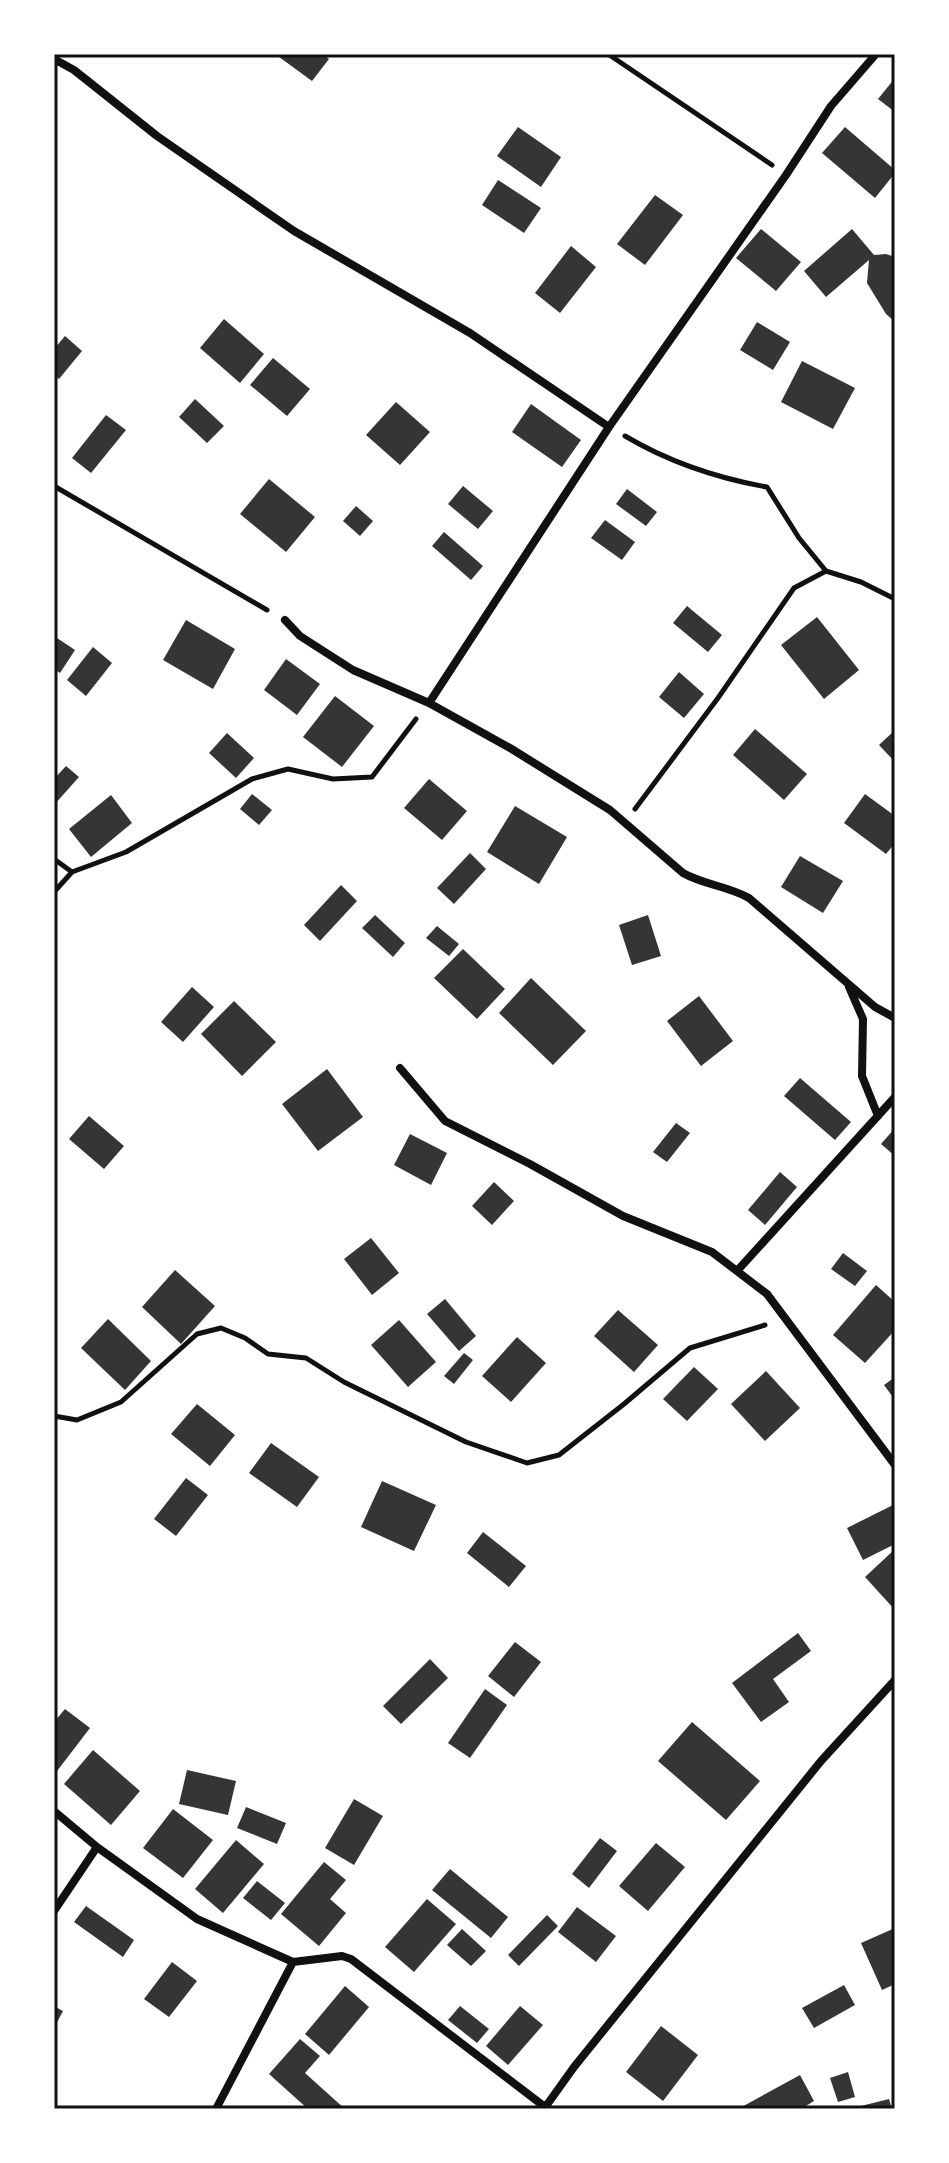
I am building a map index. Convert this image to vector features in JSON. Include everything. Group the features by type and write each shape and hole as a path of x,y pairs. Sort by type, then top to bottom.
{"street":[{"path":"429,703 609,427 831,106 876,54"},
{"path":"54,59 74,70 157,136 294,231 470,333 609,427"},
{"path":"285,620 300,636 353,670 429,703 510,748 610,810 683,873 749,898 875,1007 895,1018"},
{"path":"847,983 863,1019 862,1076 878,1116"},
{"path":"400,1068 445,1121 623,1216 712,1252 767,1294 895,1465"},
{"path":"737,1271 895,1097"},
{"path":"54,1811 97,1847 197,1919 293,1962 342,1956 351,1959 545,2108 574,2067 821,1761 895,1680"},
{"path":"54,1911 97,1847"},
{"path":"216,2109 293,1962"}],"path":[{"path":"608,54 786,175"},
{"path":"609,427 650,451 701,471 767,487 799,538 826,571 861,582 895,599"},
{"path":"54,486 285,620"},
{"path":"625,823 718,698 794,588 826,571"},
{"path":"54,892 72,872 126,852 252,779 288,769 333,779 372,777 429,703"},
{"path":"54,859 72,872"},
{"path":"54,1416 77,1420 121,1402 197,1334 221,1328 245,1338 268,1354 306,1358 344,1382 466,1442 527,1463 559,1455 690,1348 785,1319"}],"building":[{"path":"275,54 323,54 329,59 312,81"},
{"path":"895,78 895,112 878,99"},
{"path":"518,127 561,157 541,187 497,156"},
{"path":"845,127 895,170 875,198 822,153"},
{"path":"498,180 541,208 524,233 482,205"},
{"path":"655,195 683,215 645,265 617,244"},
{"path":"761,229 801,262 776,291 736,258"},
{"path":"852,229 874,255 895,257 895,322 886,314 867,283 869,260 826,297 804,271"},
{"path":"571,246 596,267 560,313 535,293"},
{"path":"224,319 264,354 240,383 200,348"},
{"path":"757,322 790,342 773,370 740,350"},
{"path":"65,336 82,351 59,379 54,375 54,349"},
{"path":"273,358 310,389 287,416 250,385"},
{"path":"802,361 855,388 833,429 781,402"},
{"path":"195,399 224,426 207,443 179,417"},
{"path":"396,402 430,432 400,465 366,435"},
{"path":"531,404 581,440 562,467 512,432"},
{"path":"106,415 126,430 91,473 72,458"},
{"path":"269,479 315,517 286,552 240,514"},
{"path":"463,486 493,511 478,529 448,504"},
{"path":"627,489 657,512 646,526 616,504"},
{"path":"356,506 373,521 360,536 343,521"},
{"path":"605,520 635,542 622,560 591,538"},
{"path":"444,532 483,566 471,580 432,546"},
{"path":"687,606 722,635 708,652 673,623"},
{"path":"817,617 859,670 824,699 781,645"},
{"path":"186,620 235,649 213,689 163,660"},
{"path":"54,636 75,650 60,673 54,669"},
{"path":"93,647 112,663 86,696 67,680"},
{"path":"286,659 320,684 297,715 264,690"},
{"path":"679,672 704,694 684,718 659,697"},
{"path":"335,696 374,726 342,767 303,737"},
{"path":"755,729 807,774 784,800 733,755"},
{"path":"895,730 895,762 879,745"},
{"path":"227,733 254,758 236,778 209,753"},
{"path":"66,766 79,777 54,805 54,779"},
{"path":"429,779 467,811 442,840 404,808"},
{"path":"252,794 272,810 259,825 240,809"},
{"path":"865,794 895,816 895,843 886,854 844,823"},
{"path":"111,795 132,823 91,857 69,829"},
{"path":"515,806 567,837 539,884 487,852"},
{"path":"470,853 486,869 454,904 437,888"},
{"path":"800,856 843,881 823,913 781,887"},
{"path":"341,885 357,901 320,941 304,925"},
{"path":"375,915 405,943 393,957 362,928"},
{"path":"648,915 661,956 632,965 619,925"},
{"path":"437,926 459,944 449,956 426,938"},
{"path":"463,949 505,989 477,1019 434,978"},
{"path":"531,978 586,1031 553,1065 499,1013"},
{"path":"192,987 214,1007 183,1042 161,1022"},
{"path":"699,996 733,1041 701,1066 667,1021"},
{"path":"234,1001 276,1042 242,1076 201,1034"},
{"path":"327,1069 363,1117 318,1151 282,1104"},
{"path":"800,1078 851,1122 835,1140 784,1096"},
{"path":"89,1116 124,1146 104,1169 69,1139"},
{"path":"676,1123 690,1133 667,1162 653,1152"},
{"path":"895,1128 895,1156 881,1144"},
{"path":"410,1134 447,1153 431,1185 394,1165"},
{"path":"780,1172 797,1187 765,1225 748,1210"},
{"path":"494,1182 514,1201 492,1225 472,1206"},
{"path":"371,1238 399,1273 372,1295 344,1259"},
{"path":"843,1253 867,1271 855,1286 831,1269"},
{"path":"175,1270 215,1306 181,1344 142,1307"},
{"path":"876,1285 895,1302 895,1330 865,1363 833,1335"},
{"path":"445,1299 476,1336 459,1351 427,1314"},
{"path":"618,1310 658,1345 634,1372 594,1336"},
{"path":"108,1319 151,1361 125,1390 81,1348"},
{"path":"399,1320 436,1362 408,1387 371,1345"},
{"path":"517,1337 546,1363 511,1402 482,1376"},
{"path":"464,1353 473,1360 454,1384 444,1376"},
{"path":"694,1367 718,1389 687,1421 663,1399"},
{"path":"766,1371 800,1408 765,1441 731,1404"},
{"path":"895,1377 895,1400 884,1385"},
{"path":"197,1404 235,1435 210,1466 171,1434"},
{"path":"271,1443 319,1477 297,1507 249,1473"},
{"path":"186,1478 208,1495 176,1536 154,1519"},
{"path":"382,1481 436,1505 414,1551 361,1527"},
{"path":"895,1504 895,1544 863,1560 847,1528"},
{"path":"483,1532 526,1566 509,1587 467,1553"},
{"path":"895,1549 895,1610 865,1577"},
{"path":"798,1633 811,1651 773,1679 789,1702 761,1722 732,1683"},
{"path":"515,1642 541,1662 514,1697 488,1676"},
{"path":"430,1659 448,1678 401,1724 383,1706"},
{"path":"485,1689 507,1705 470,1758 448,1743"},
{"path":"65,1709 90,1728 54,1775 54,1722"},
{"path":"692,1722 760,1781 726,1820 658,1761"},
{"path":"93,1750 140,1791 111,1825 64,1784"},
{"path":"187,1770 236,1781 228,1815 179,1804"},
{"path":"354,1799 383,1816 354,1865 325,1848"},
{"path":"246,1807 286,1823 277,1844 237,1828"},
{"path":"173,1809 213,1840 183,1878 143,1848"},
{"path":"600,1838 617,1851 589,1888 572,1874"},
{"path":"236,1840 264,1864 223,1913 195,1889"},
{"path":"656,1843 685,1867 648,1911 619,1886"},
{"path":"324,1862 346,1880 330,1899 346,1913 319,1946 281,1914"},
{"path":"450,1869 508,1917 491,1938 432,1890"},
{"path":"257,1881 285,1903 271,1920 243,1898"},
{"path":"427,1899 456,1924 414,1972 385,1947"},
{"path":"86,1906 134,1940 123,1957 74,1922"},
{"path":"577,1907 616,1936 596,1962 558,1932"},
{"path":"547,1915 558,1926 519,1966 508,1955"},
{"path":"895,1928 895,1984 882,1990 861,1943"},
{"path":"462,1929 486,1951 471,1966 447,1945"},
{"path":"172,1962 197,1981 169,2017 144,1999"},
{"path":"844,1985 855,2005 814,2028 802,2008"},
{"path":"345,1986 369,2007 329,2055 305,2034"},
{"path":"54,2006 63,2011 54,2028"},
{"path":"460,2006 489,2029 477,2043 448,2020"},
{"path":"520,2006 543,2025 508,2065 486,2046"},
{"path":"661,2026 698,2055 663,2101 626,2072"},
{"path":"300,2039 320,2056 305,2073 345,2109 308,2109 269,2074"},
{"path":"848,2072 855,2097 838,2102 830,2078"},
{"path":"800,2075 814,2101 801,2109 738,2109"},
{"path":"889,2099 892,2109 853,2108"}]}
